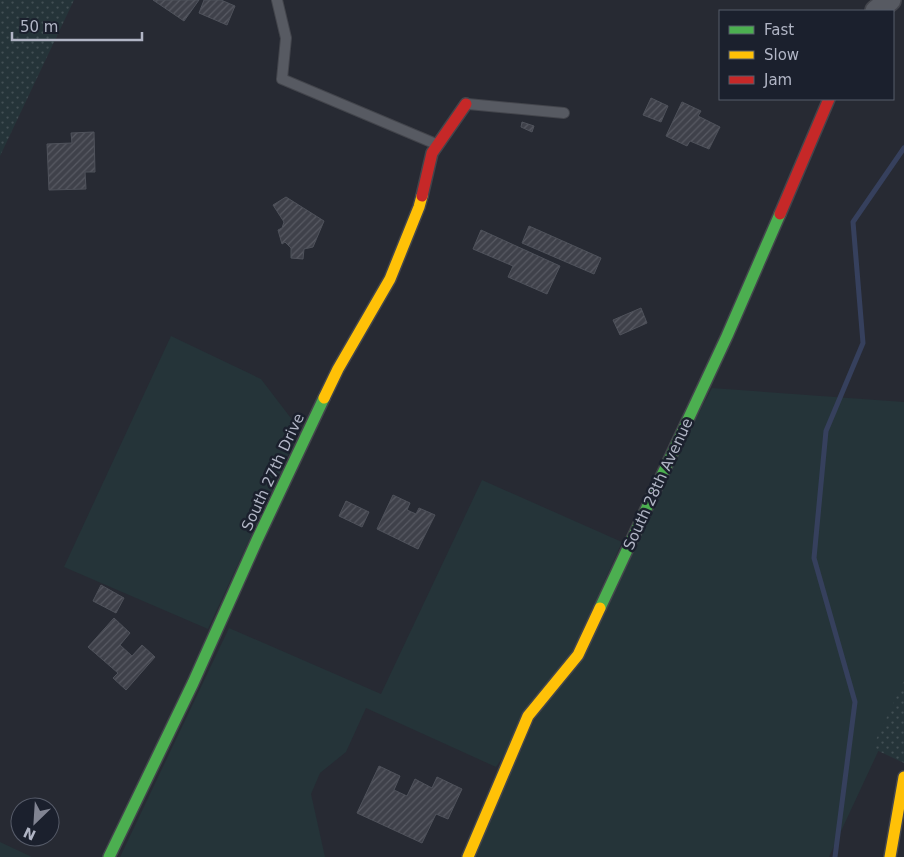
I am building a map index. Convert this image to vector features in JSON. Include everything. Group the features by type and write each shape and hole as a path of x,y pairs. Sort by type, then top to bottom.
{"street":[{"path":"877,10 890,0"},
{"name":"South 28th Avenue","path":"468,857 528,716 578,655 727,336 829,100"},
{"name":"South 27th Drive","path":"109,857 193,683 257,540 338,369 390,279 419,207 432,153 466,104"},
{"path":"890,857 904,777"}],"lane":[{"path":"277,0 286,38 282,79 437,145"},
{"path":"466,104 564,113"}],"shaded area":[{"path":"0,0 74,0 0,156"},
{"path":"171,336 261,379 300,430 208,629 64,567"},
{"path":"712,388 904,402 904,732 890,726 829,857 474,857 533,723"},
{"path":"482,480 622,542 572,654 496,767 366,708 346,752 320,773 311,794 325,857 120,857 229,628 381,694"},
{"path":"904,681 904,763 872,748"},
{"path":"0,842 32,857 0,857"}],"building":[{"path":"153,0 199,0 184,21"},
{"path":"204,0 221,0 235,6 227,25 199,13"},
{"path":"651,98 668,106 661,122 643,115"},
{"path":"682,102 701,111 698,116 720,127 709,149 690,141 687,146 666,136"},
{"path":"522,122 534,126 532,132 521,127"},
{"path":"94,132 95,172 85,172 86,189 49,190 47,144 72,143 71,133"},
{"path":"286,197 324,221 313,247 304,249 303,259 291,258 291,248 285,242 282,244 278,230 282,228 284,222 273,205"},
{"path":"529,226 601,258 594,274 522,243"},
{"path":"481,230 560,266 547,294 508,277 513,266 473,249"},
{"path":"641,308 647,323 620,335 613,320"},
{"path":"393,495 410,503 407,510 416,514 419,508 435,515 418,549 377,529"},
{"path":"346,501 369,512 362,527 339,516"},
{"path":"101,585 124,598 116,613 93,601"},
{"path":"114,618 130,633 120,645 132,656 142,645 155,657 126,690 113,678 118,673 88,647"},
{"path":"379,766 400,776 394,790 407,796 415,779 432,788 437,777 462,789 448,819 436,814 422,843 357,813"}],"waterway":[{"path":"835,857 855,702 814,558 826,431 863,343 853,222 904,148"}],"traffic: fast":[{"path":"600,608 727,336 780,214"},
{"path":"109,857 193,683 257,540 324,398"}],"traffic: slow":[{"path":"324,398 338,369 390,279 422,196"},
{"path":"468,857 528,716 578,655 600,608"},
{"path":"890,857 904,777"}],"traffic: jam":[{"path":"780,214 829,100"},
{"path":"422,196 432,153 466,104"}]}
